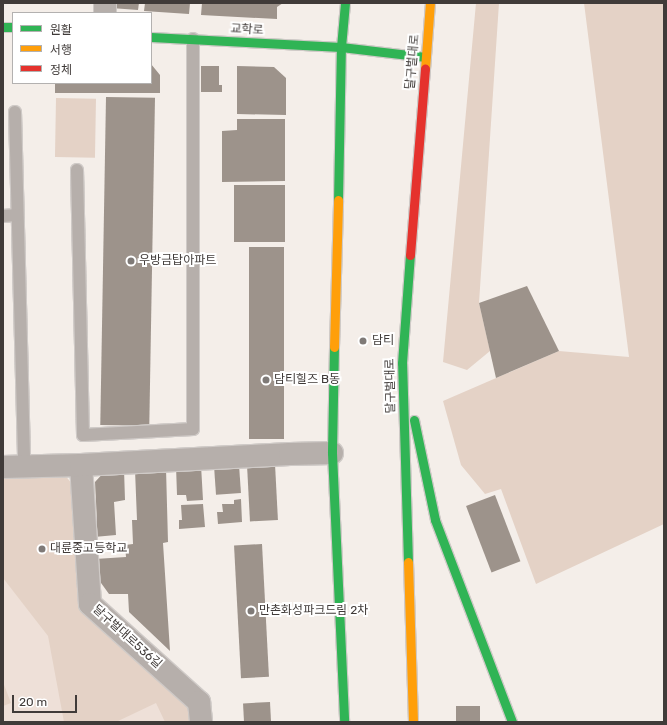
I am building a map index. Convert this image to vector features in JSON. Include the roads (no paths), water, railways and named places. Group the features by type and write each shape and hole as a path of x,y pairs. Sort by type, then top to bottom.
{"main road":[{"path":"344,722 332,453 341,47 345,3"},
{"name":"달구벌대로","path":"414,722 402,363 430,3"},
{"name":"교학로","path":"152,37 341,47 425,57"},
{"path":"402,363 435,520 512,722"}],"street":[{"path":"3,467 81,466 332,453"},
{"name":"달구벌대로536길","path":"81,466 90,604 198,702 201,722"}],"lane":[{"path":"77,170 83,435 193,429 193,39"},
{"path":"15,112 24,467"},
{"path":"3,216 17,215"}],"place":[{"name":"우방금탑아파트","path":"131,261"},
{"name":"담티","path":"363,341"},
{"name":"담티힐즈 B동","path":"266,380"},
{"name":"대륜중고등학교","path":"42,549"},
{"name":"만촌화성파크드림 2차","path":"251,611"}]}
